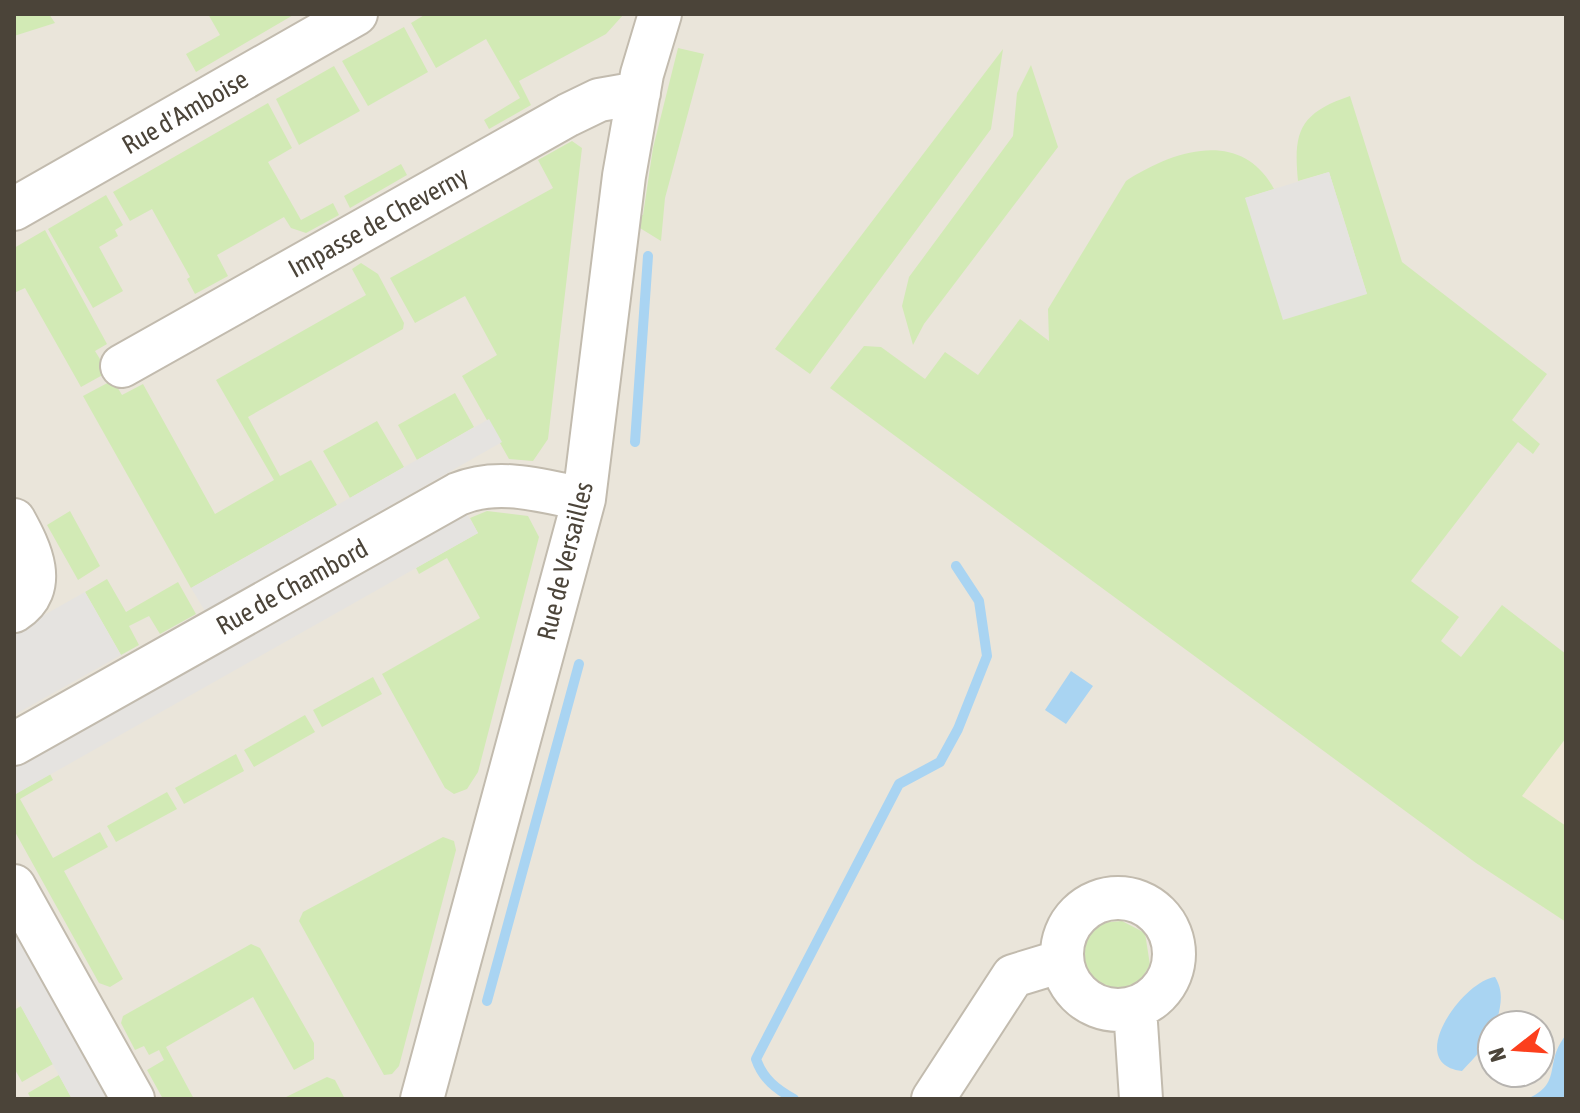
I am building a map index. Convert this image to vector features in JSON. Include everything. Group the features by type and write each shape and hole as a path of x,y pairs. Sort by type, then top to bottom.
{"street":[{"name":"Rue d'Amboise","path":"14,209 356,14"},
{"name":"Rue de Versailles","path":"422,1099 584,499 622,187 639,93 660,14"},
{"name":"Impasse de Cheverny","path":"122,366 568,115 599,100 639,93"},
{"name":"Rue de Chambord","path":"14,744 458,494 487,485 503,485 584,499"},
{"path":"14,520 34,561 35,579 29,596 14,611"},
{"path":"14,886 133,1099"},
{"path":"1121,898 1148,907 1167,928 1174,955 1167,982 1158,993 1135,1008 1110,1010 1087,1002 1070,984 1062,961 1066,934 1082,911 1094,903 1121,898"},
{"path":"933,1099 1013,976 1062,961"},
{"path":"1135,1008 1141,1099"}],"shaded area":[{"path":"14,14 1566,14 1566,1099 14,1099"},
{"path":"1329,172 1367,294 1283,320 1245,198"},
{"path":"489,419 502,442 205,611 191,588"},
{"path":"464,509 478,533 14,795 14,762"},
{"path":"85,592 121,655 14,715 14,632"},
{"path":"1566,738 1566,922 1476,863 1506,814"},
{"path":"14,932 107,1099 72,1099 14,994"}],"green space":[{"path":"14,14 49,14 55,23 14,36"},
{"path":"208,14 295,14 196,72 186,54 220,35"},
{"path":"426,14 624,14 606,34 519,81 531,105 489,129 484,120 520,98 486,39 436,68 411,23"},
{"path":"404,27 428,72 368,106 342,61"},
{"path":"678,48 704,54 665,198 661,241 635,225 635,215 643,215 653,148"},
{"path":"1003,49 991,129 810,374 775,349"},
{"path":"1031,65 1058,147 924,324 913,345 902,306 909,277 1013,136 1017,93"},
{"path":"334,66 360,111 299,145 276,99"},
{"path":"1350,96 1402,262 1547,374 1512,420 1540,444 1533,454 1518,442 1411,581 1459,617 1441,641 1461,657 1502,605 1566,654 1566,738 1522,796 1566,826 1566,922 1476,863 830,388 864,346 881,347 925,379 945,352 978,375 1020,319 1049,341 1048,309 1126,181 1165,161 1206,150 1225,151 1244,158 1260,170 1274,189 1245,198 1367,294 1329,172 1298,181 1297,149 1303,126 1320,109"},
{"path":"268,103 292,148 268,162 301,220 333,203 339,215 306,233 291,228 284,217 217,255 228,276 195,294 187,279 190,277 152,209 130,221 113,192"},
{"path":"572,141 582,148 548,439 533,461 509,459 462,376 497,355 465,296 415,323 390,278 553,188 538,160"},
{"path":"401,164 407,175 350,208 344,196"},
{"path":"106,195 123,225 115,230 118,236 99,247 123,291 93,308 48,229"},
{"path":"45,230 107,344 95,351 108,372 81,387 25,288 14,293 14,248"},
{"path":"361,263 378,274 404,323 403,329 248,417 280,476 311,460 337,505 191,588 83,396 113,380 122,395 143,384 215,514 274,480 216,380 366,295 352,269"},
{"path":"455,393 474,427 417,460 398,425"},
{"path":"377,421 404,467 350,498 323,451"},
{"path":"70,511 100,566 78,580 47,525"},
{"path":"487,511 528,516 539,537 478,772 467,789 454,794 445,788 382,674 480,618 447,558 419,574 416,568 478,533 470,518"},
{"path":"107,579 126,612 178,582 196,614 160,634 149,616 129,626 139,645 121,655 85,592"},
{"path":"373,677 382,694 322,727 313,710"},
{"path":"305,715 315,732 254,767 244,750"},
{"path":"236,754 244,771 184,804 175,788"},
{"path":"50,774 53,780 20,799 53,858 100,832 108,847 64,871 123,979 110,987 99,983 14,830 14,795"},
{"path":"167,792 177,809 116,842 107,826"},
{"path":"443,837 454,841 456,850 399,1066 392,1074 384,1075 299,921 303,912"},
{"path":"1122,921 1145,933 1150,965 1136,987 1110,991 1088,976 1081,949 1098,923"},
{"path":"251,944 260,948 314,1043 314,1059 294,1070 253,997 166,1047 194,1099 163,1099 147,1070 164,1060 159,1050 149,1055 144,1046 135,1050 121,1023 123,1016"},
{"path":"21,1006 53,1064 22,1082 14,1068 14,1010"},
{"path":"59,1075 72,1099 31,1099 28,1093"},
{"path":"327,1077 335,1080 345,1099 282,1099"}],"water":[{"path":"1071,671 1093,686 1066,724 1045,710"},
{"path":"1495,977 1501,994 1499,1009 1476,1009 1476,1056 1462,1071 1445,1065 1438,1054 1438,1039 1455,1007 1482,982"},
{"path":"1566,1035 1566,1099 1527,1099 1542,1089 1556,1089 1556,1052"}],"waterway":[{"path":"635,442 648,256"},
{"path":"794,1099 771,1083 756,1059 899,784 940,762 958,729 987,656 979,601 956,566"},
{"path":"487,1001 579,664"}]}
